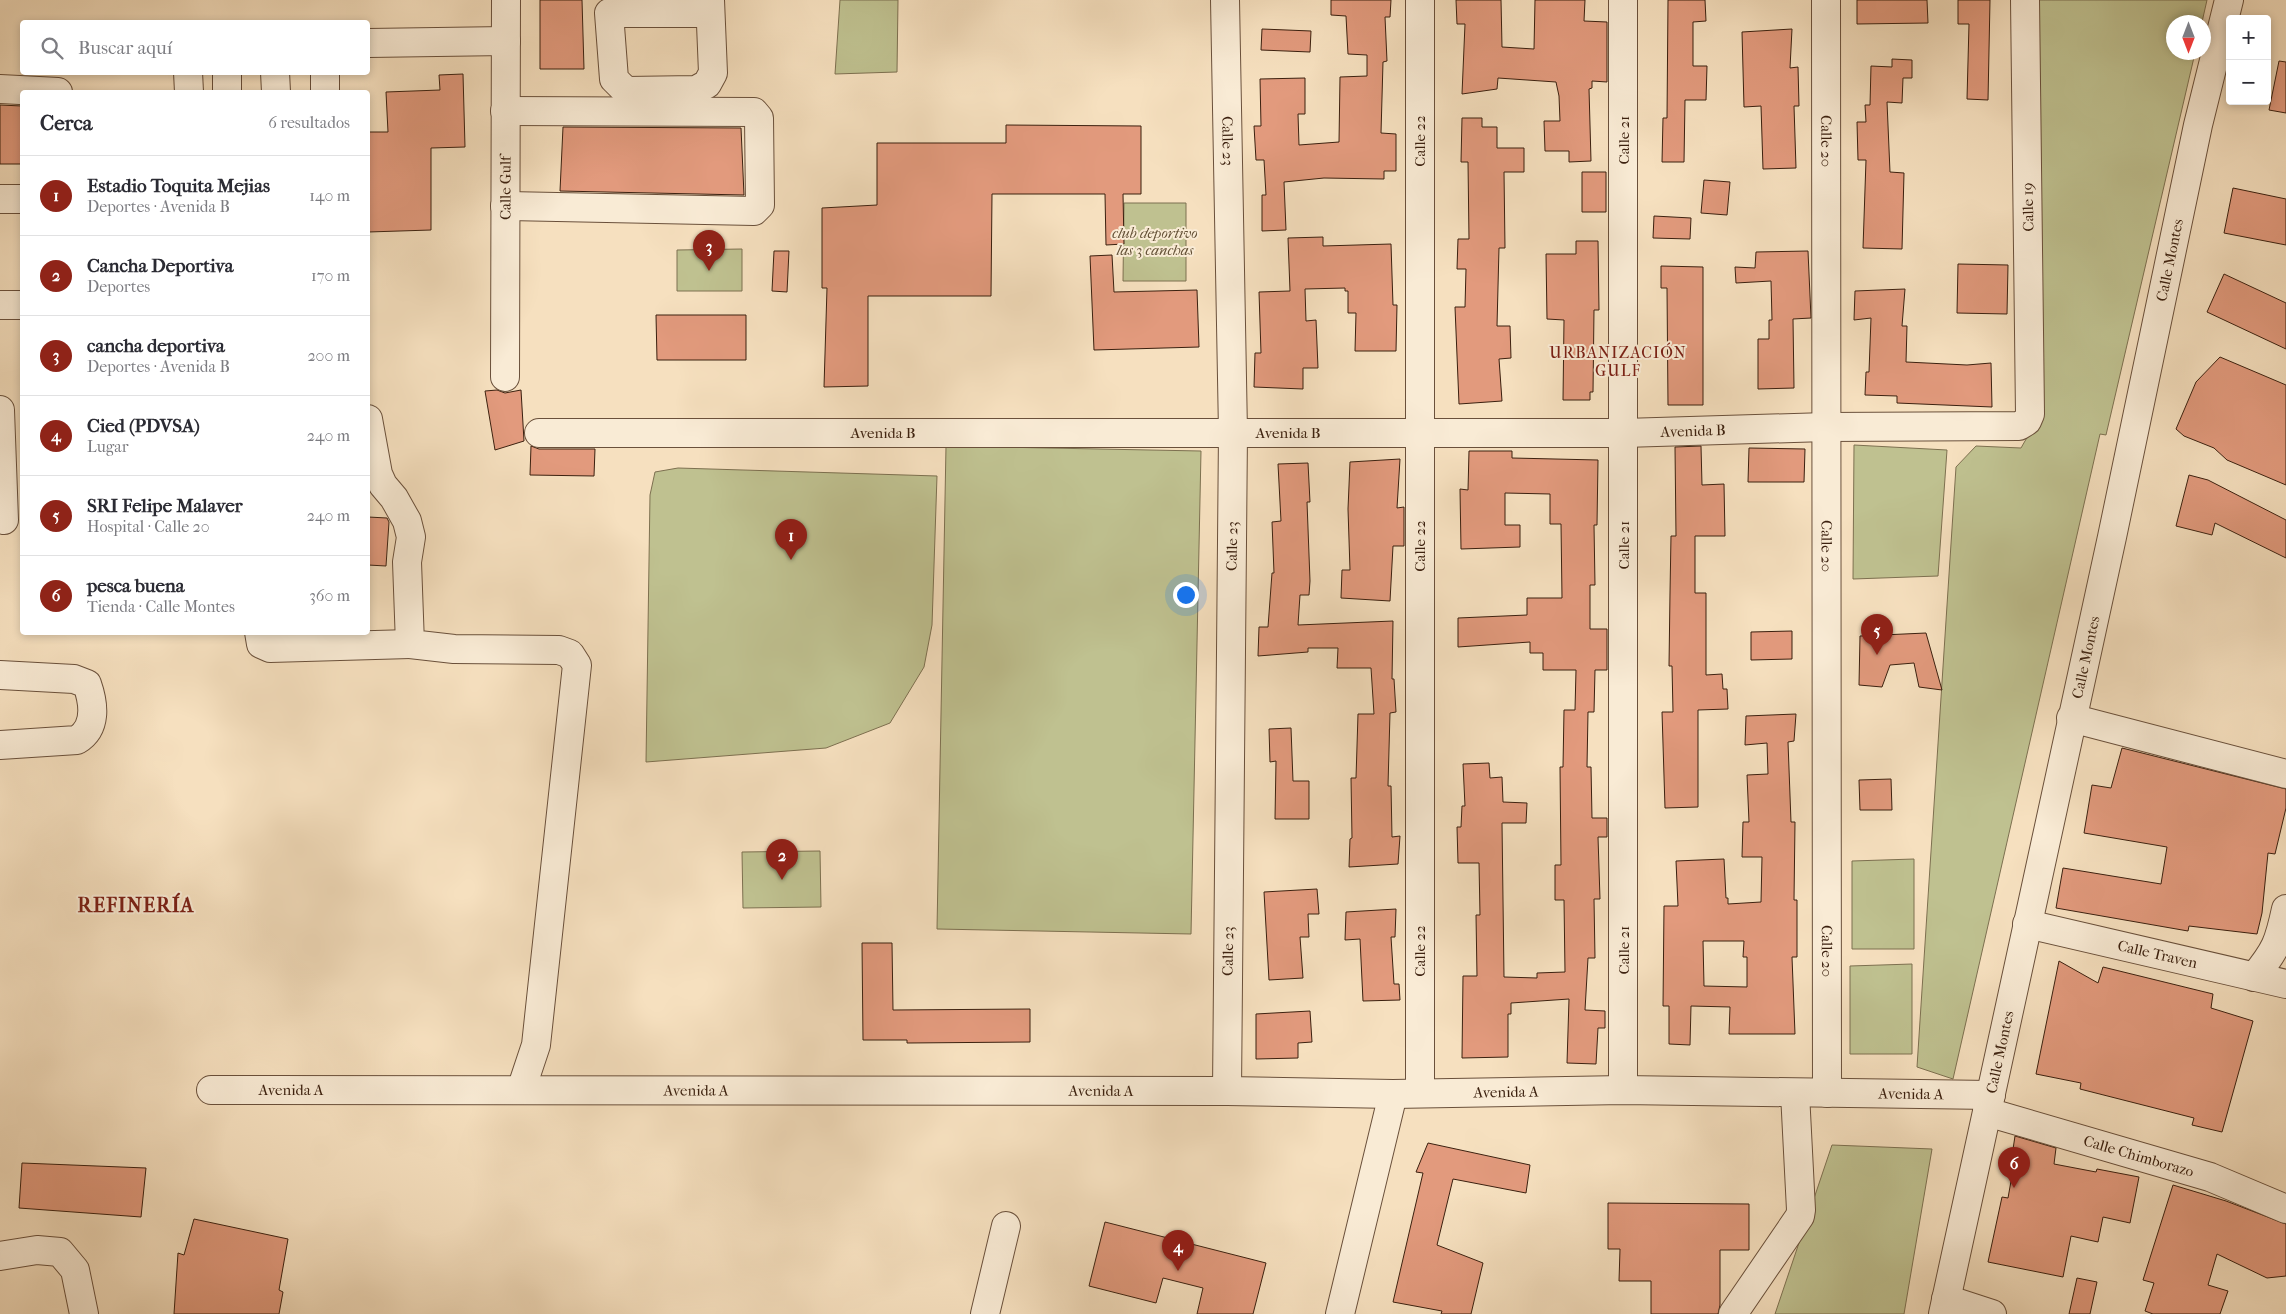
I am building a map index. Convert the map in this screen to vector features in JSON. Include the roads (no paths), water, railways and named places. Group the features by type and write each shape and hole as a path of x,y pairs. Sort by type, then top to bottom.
{"street":[{"name":"Calle Gulf","path":"504,377 506,0"},
{"name":"Calle 23","path":"1225,0 1233,432 1227,1091"},
{"name":"Calle 22","path":"1340,1314 1406,1093 1420,434 1420,0"},
{"name":"Calle 21","path":"1623,0 1623,1090"},
{"name":"Calle 20","path":"1826,0 1827,1093"},
{"name":"Calle 19","path":"2025,0 2030,414"},
{"name":"Calle Montes","path":"1945,1307 2112,537 2198,125 2229,0"},
{"path":"609,6 710,7 713,73 707,84 696,90 626,91 614,79 609,6"},
{"path":"370,43 506,41"},
{"path":"188,75 189,90"},
{"path":"227,75 227,90"},
{"path":"275,75 276,90"},
{"path":"325,75 325,90"},
{"path":"0,90 20,91"},
{"path":"505,111 754,112 759,118 760,206 754,211 505,206"},
{"path":"0,199 20,199"},
{"path":"0,305 20,306"},
{"path":"0,410 4,520"},
{"name":"Avenida B","path":"540,433 1624,433 1826,427 2019,426 2028,421 2030,414"},
{"path":"370,429 378,474 383,485 394,498 407,521 411,537 408,562 410,644"},
{"path":"260,635 261,644 270,648 410,644 454,649 558,650 570,654 577,665 536,1045 521,1090"},
{"path":"0,675 74,679 87,684 92,699 92,722 86,735 77,740 0,745"},
{"path":"2072,718 2286,774"},
{"path":"2254,976 2271,956 2278,944 2286,909"},
{"name":"Calle Traven","path":"2028,924 2286,984"},
{"name":"Avenida A","path":"211,1090 1227,1091 1406,1093 1623,1090 1827,1093 1989,1103"},
{"path":"1733,1314 1802,1210 1795,1093"},
{"name":"Calle Chimborazo","path":"1989,1103 2210,1177 2286,1209"},
{"path":"985,1314 1006,1226"},
{"path":"0,1256 37,1250 60,1252 75,1270 84,1314"},
{"path":"1945,1307 1992,1314"}],"place":[{"name":"cancha deportiva","path":"709,271"},
{"name":"Estadio Toquita Mejias","path":"791,560"},
{"name":"SRI Felipe Malaver","path":"1877,655"},
{"name":"Cancha Deportiva","path":"782,880"},
{"name":"pesca buena","path":"2014,1188"},
{"name":"Cied (PDVSA)","path":"1178,1271"}],"district":[{"name":"URBANIZACIÓN GULF","path":"1618,361"},
{"name":"REFINERÍA","path":"136,905"}],"park label":[{"name":"club deportivo las 3 canchas","path":"1155,242"}]}
